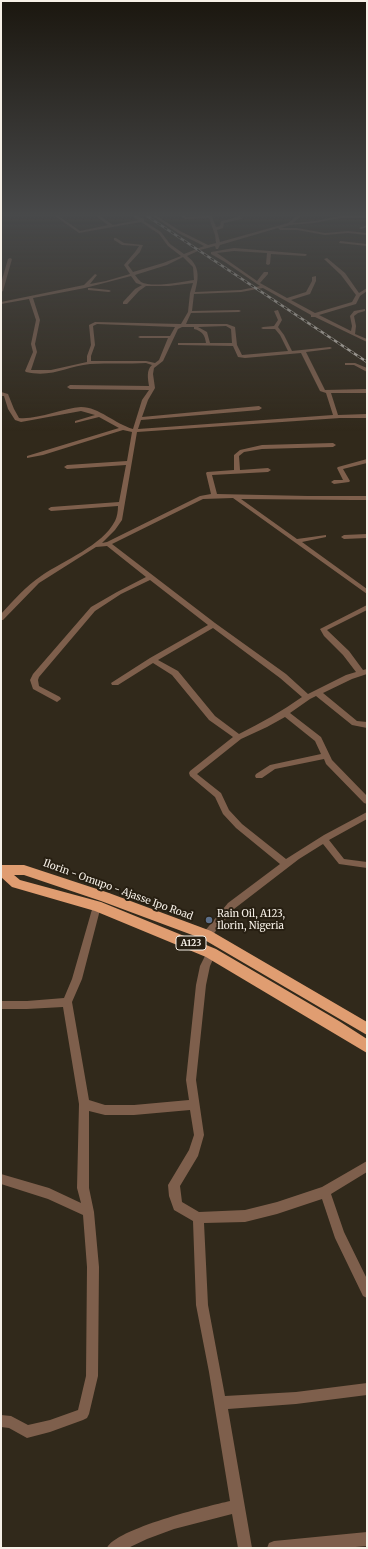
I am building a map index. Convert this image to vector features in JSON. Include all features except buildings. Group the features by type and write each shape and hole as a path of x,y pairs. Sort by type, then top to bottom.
{"highway":[{"name":"Ilorin - Omupo - Ajasse Ipo Road","path":"2,870 24,870 105,897 207,935 321,1000 367,1029"},
{"name":"Ilorin - Omupo - Ajasse Ipo Road","path":"2,870 16,884 97,906 211,953 328,1022 367,1047"}],"street":[{"path":"3,302 89,286"},
{"path":"125,303 137,290 143,286"},
{"path":"187,286 241,291 263,287 314,316 367,341"},
{"path":"287,300 308,293 311,286"},
{"path":"352,286 358,295"},
{"path":"1,618 33,584 95,545 114,529 119,520 128,463 138,419 152,388 150,374 155,364 161,360 176,328 183,325 190,312 194,287"},
{"path":"83,288 109,291"},
{"path":"314,316 328,310 354,303 358,295 367,289"},
{"path":"31,298 38,320 33,344 35,352 28,371 52,371 89,363 146,362 155,364"},
{"path":"276,310 280,320 276,328"},
{"path":"353,334 354,326 352,316 356,312 363,310"},
{"path":"190,312 238,311"},
{"path":"89,363 89,356 93,344 90,327 91,324 97,323 232,326 235,345 240,356 330,348"},
{"path":"192,326 205,332 208,337 208,344"},
{"path":"263,328 276,328 282,335 290,351"},
{"path":"140,337 171,337"},
{"path":"180,344 208,344 212,346 235,345"},
{"path":"303,351 323,391 367,391"},
{"path":"347,364 355,364 367,370"},
{"path":"70,387 152,388"},
{"path":"328,392 336,417"},
{"path":"1,394 6,395 17,420 87,409 123,428 135,431 367,416"},
{"path":"138,419 259,408"},
{"path":"77,422 99,415"},
{"path":"29,457 63,447 96,434 123,428"},
{"path":"237,472 236,456 242,451 262,447 333,445"},
{"path":"334,482 347,481 340,468 367,462"},
{"path":"67,467 128,463"},
{"path":"214,494 209,473 268,470"},
{"path":"95,545 108,544 202,497 214,494 235,497 323,499 367,498"},
{"path":"235,497 367,592"},
{"path":"51,509 122,504"},
{"path":"297,541 324,536"},
{"path":"344,536 367,536"},
{"path":"108,544 213,625 284,676 308,697"},
{"path":"57,700 36,687 34,680 36,676 93,610 119,593 151,577"},
{"path":"286,864 239,826 226,812 218,795 193,775 196,770 238,737 264,725 317,692 364,672 326,634 323,628 367,607"},
{"path":"115,683 213,625"},
{"path":"153,660 175,673 212,718 238,737"},
{"path":"317,692 355,723 367,725"},
{"path":"285,713 318,738 329,762 367,801"},
{"path":"259,776 273,768 325,756"},
{"path":"207,935 231,906 286,864 324,839 367,816"},
{"path":"324,839 342,862 367,865"},
{"path":"1,1421 11,1422 27,1432 50,1426 84,1414 92,1376 91,1325 93,1267 88,1212 83,1188 84,1104 67,1002 77,979 97,906"},
{"path":"211,953 205,966 196,1023 191,1080 199,1135 194,1152 174,1185 178,1206 198,1218 245,1216 277,1208 325,1192 367,1166"},
{"path":"1,1005 67,1002"},
{"path":"84,1104 105,1110 134,1110 195,1105"},
{"path":"1,1180 49,1194 88,1212"},
{"path":"325,1192 339,1234 367,1292"},
{"path":"198,1218 202,1305 245,1548"},
{"path":"220,1403 296,1398 367,1389"},
{"path":"114,1548 131,1538 171,1522 237,1506"},
{"path":"274,1548 367,1539"}],"railway":[{"path":"253,286 367,362"}],"place":[{"name":"Rain Oil, A123, Ilorin, Nigeria","path":"209,920"}]}
